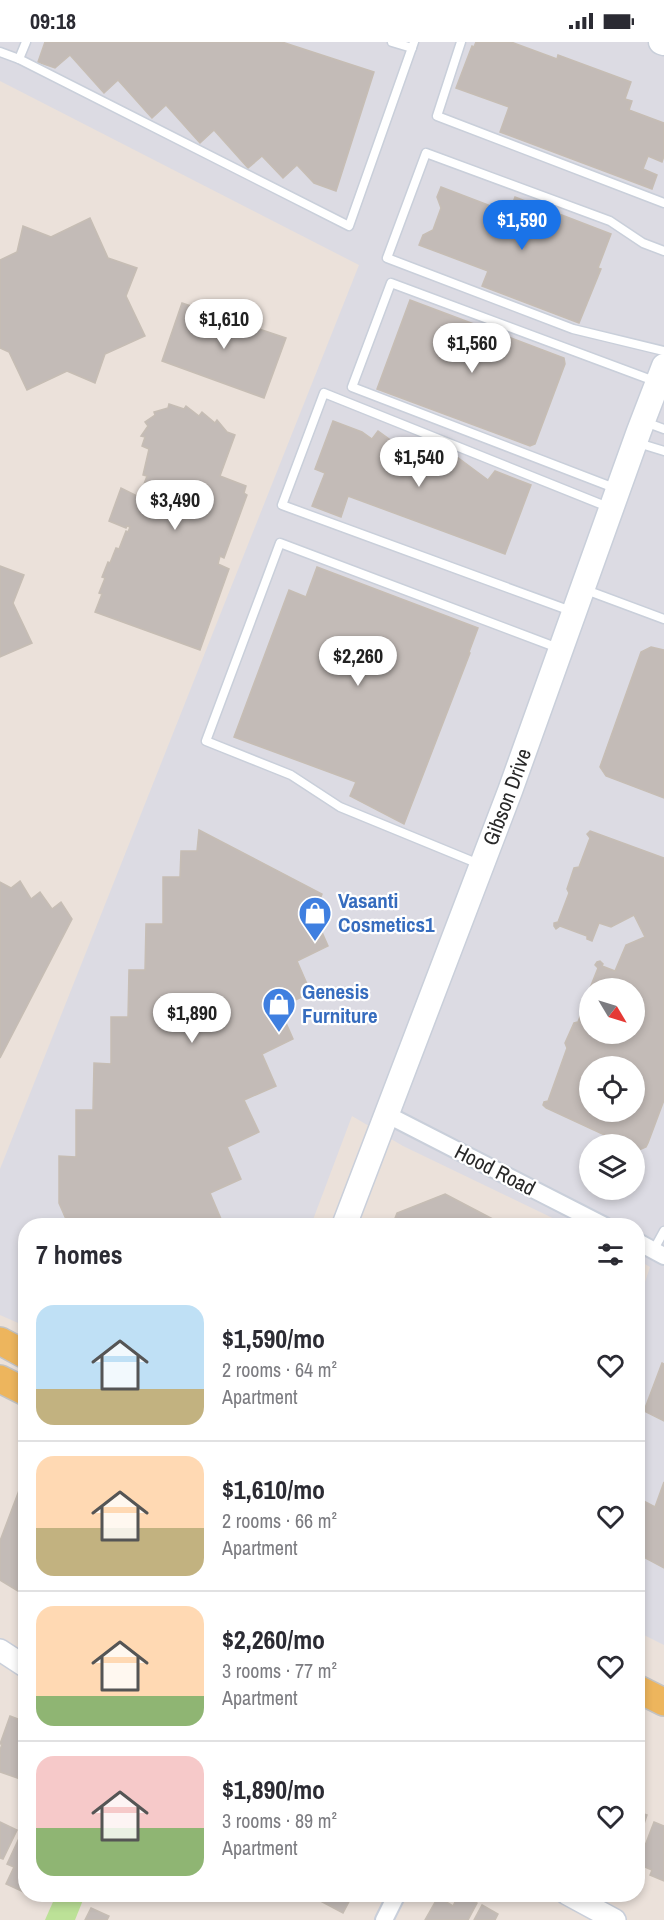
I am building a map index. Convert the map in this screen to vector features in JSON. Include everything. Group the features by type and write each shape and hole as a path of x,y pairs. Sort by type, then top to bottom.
{"main road":[{"name":"Gibson Drive","path":"347,1218 482,865 615,498 647,431 661,374"},
{"path":"0,1341 18,1351"},
{"path":"0,1379 18,1388"},
{"path":"645,1692 664,1702"}],"street":[{"name":"Hood Road","path":"386,1114 588,1218"},
{"path":"645,1246 659,1253"},
{"path":"0,1650 18,1662"},
{"path":"384,1920 393,1902"},
{"path":"582,1902 615,1920"}],"lane":[{"path":"19,59 26,42"},
{"path":"0,52 19,59 349,226 413,45 392,42"},
{"path":"461,42 437,116 664,203"},
{"path":"664,250 643,243 610,222 426,153 387,258 573,329 664,351"},
{"path":"615,498 352,387 391,283 661,374"},
{"path":"574,612 282,505 324,393 615,498"},
{"path":"647,431 664,451"},
{"path":"482,865 340,807 291,775 206,741 210,730 280,543 561,649"},
{"path":"582,589 664,619"},
{"path":"659,1253 664,1231"}],"shaded area":[{"path":"0,42 664,42 664,1645 645,1636 645,1282 650,1267 645,1264 645,1218 552,1218 403,1146 352,1116 314,1218 18,1218 18,1323 0,1315 0,1169 359,265 0,81"}],"green space":[{"path":"53,1902 82,1902 75,1920 45,1920"}],"building":[{"path":"45,42 282,42 374,72 336,191 314,183 297,165 283,178 262,156 248,168 214,130 200,143 166,105 152,118 118,80 104,93 70,55 55,68 38,62"},
{"path":"476,42 511,42 557,59 558,55 631,82 625,99 632,101 629,110 664,123 662,162 648,156 643,169 657,175 652,189 500,132 509,107 456,88 472,46 474,47"},
{"path":"441,187 509,213 515,197 611,234 598,268 601,269 579,323 482,286 488,271 419,245 423,235 433,230 441,208 437,197"},
{"path":"90,218 108,258 137,268 126,296 145,336 105,354 95,383 67,371 27,390 9,352 0,348 0,260 17,252 23,226 51,237"},
{"path":"410,300 564,358 565,364 535,444 530,446 377,389"},
{"path":"182,303 286,338 264,398 162,361"},
{"path":"169,404 184,409 186,406 199,416 202,412 215,423 217,420 227,432 235,435 220,476 246,486 244,493 247,495 224,558 220,556 218,564 229,569 200,650 95,612 102,594 99,593 105,578 102,577 108,562 110,563 116,548 119,549 130,527 126,528 109,521 121,488 139,497 147,476 143,475 149,449 142,446 145,437 141,436 148,426 145,422 155,415 154,412 168,408"},
{"path":"333,421 362,432 372,439 378,431 410,454 417,445 449,468 457,457 488,480 495,471 531,485 505,554 348,496 341,517 312,506 325,473 315,469"},
{"path":"0,566 24,575 13,603 32,643 0,657"},
{"path":"317,567 478,628 404,824 350,796 356,782 234,737 289,590 306,597"},
{"path":"651,647 664,650 664,798 606,776 600,767 641,652"},
{"path":"199,830 322,894 314,914 328,946 297,961 311,993 279,1007 293,1039 262,1054 276,1086 244,1100 259,1132 227,1147 241,1179 210,1193 221,1218 66,1218 59,1203 59,1156 76,1157 76,1110 93,1110 94,1063 111,1064 111,1017 128,1017 129,970 145,970 146,924 163,924 163,877 180,877 181,851 197,851"},
{"path":"590,831 664,858 664,1100 645,1147 645,1134 602,1134 543,1105 548,1101 567,1048 565,1043 574,1023 579,1019 579,1044 645,1044 645,978 594,978 598,968 595,965 597,962 600,961 602,966 615,971 626,945 645,937 634,915 611,927 599,923 592,941 587,939 587,936 560,926 556,929 554,926 554,923 558,922 569,893 567,889 574,868 579,867 590,838 587,834"},
{"path":"20,881 31,899 40,892 52,909 61,902 72,919 0,1058 0,882 11,888"},
{"path":"445,1194 491,1218 395,1218 397,1213"},
{"path":"662,1363 664,1364 664,1421 645,1412"},
{"path":"664,1482 664,1568 645,1558 645,1502 655,1507"},
{"path":"18,1493 18,1591 0,1580 0,1541"},
{"path":"10,1716 18,1719 18,1778 0,1772 2,1744 0,1744"},
{"path":"0,1822 17,1830 3,1859 0,1858"},
{"path":"654,1822 664,1826 664,1881 650,1875 652,1870 645,1867 645,1846"},
{"path":"18,1840 18,1889 6,1884 14,1867 7,1864"},
{"path":"322,1902 349,1902 343,1913"},
{"path":"435,1902 446,1902 453,1906 455,1902 477,1903 468,1920 425,1920"},
{"path":"482,1905 498,1914 495,1920 474,1920"},
{"path":"91,1908 109,1916 107,1920 85,1920"}],"place":[{"name":"Vasanti Cosmetics1","path":"315,942"},
{"name":"Genesis Furniture","path":"279,1033"}]}
